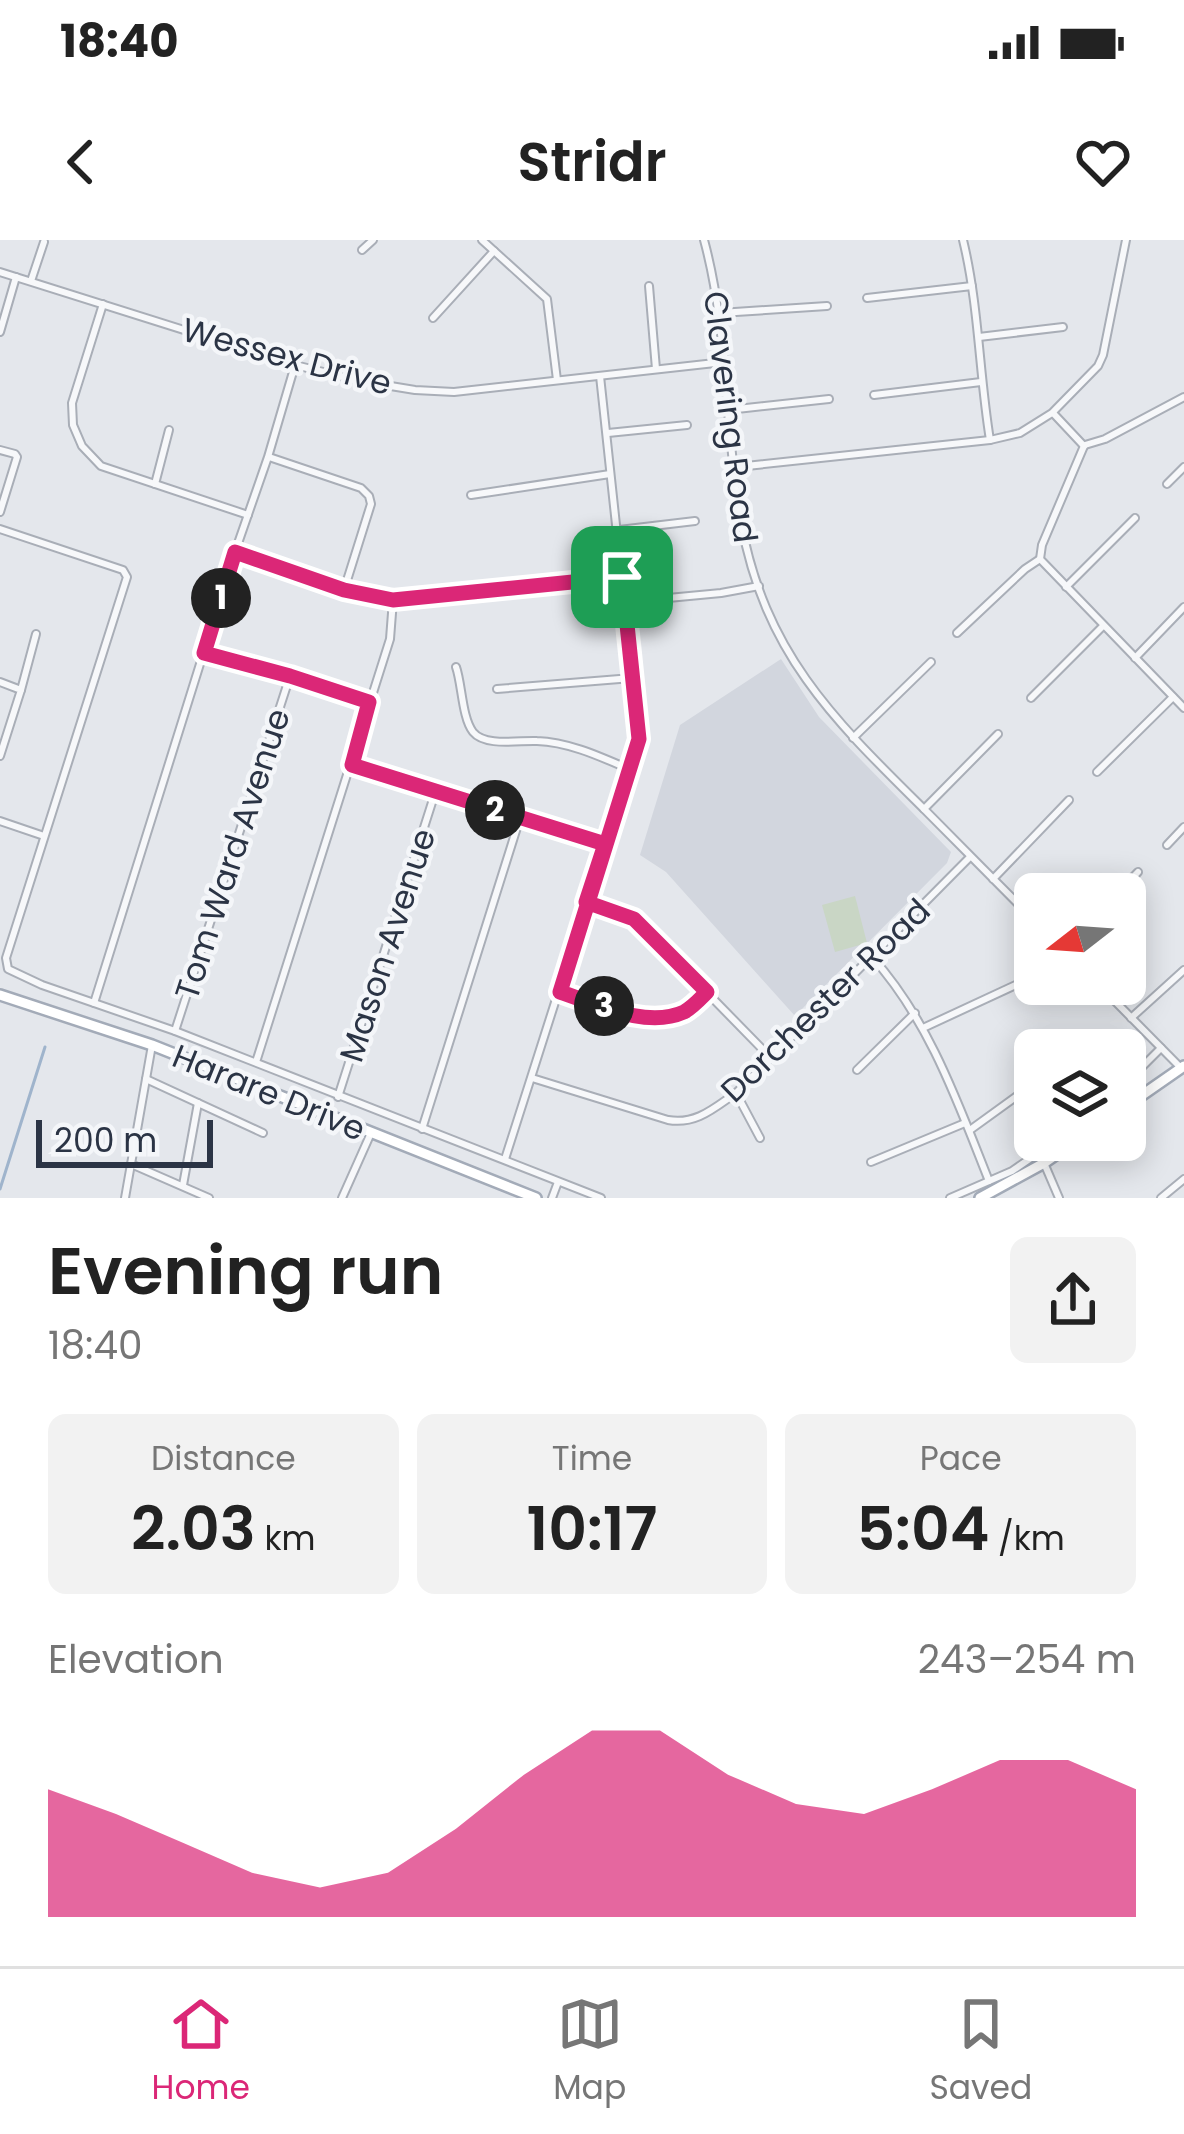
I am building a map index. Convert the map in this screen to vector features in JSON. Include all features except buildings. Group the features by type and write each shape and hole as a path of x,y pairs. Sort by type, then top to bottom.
{"main road":[{"name":"Harare Drive","path":"0,995 152,1045 536,1198"},
{"path":"1146,1093 1183,1067"},
{"path":"980,1198 1047,1161"}],"street":[{"path":"362,250 373,240"},
{"path":"482,240 547,299 556,380"},
{"name":"Clavering Road","path":"704,240 720,313 740,518 778,637 798,671 853,738 1014,900"},
{"path":"963,240 990,440"},
{"path":"735,467 1020,433 1052,413 1101,361 1126,240"},
{"path":"31,281 44,242"},
{"path":"433,318 494,251"},
{"name":"Wessex Drive","path":"0,272 295,365 437,392 724,362"},
{"path":"0,332 16,277"},
{"path":"649,286 656,369"},
{"path":"867,298 972,286"},
{"path":"103,304 72,403 73,424 82,446 101,466 248,515"},
{"path":"720,313 827,306"},
{"path":"979,338 1063,327"},
{"path":"94,1003 295,365"},
{"path":"504,1161 639,734 600,376"},
{"path":"874,395 981,382"},
{"path":"1040,560 1084,446 1184,397"},
{"path":"728,410 830,399"},
{"path":"1052,413 1084,446"},
{"path":"608,433 687,425"},
{"path":"155,484 169,430"},
{"path":"0,450 17,457 0,512"},
{"path":"268,457 361,488 369,496 371,504 344,590"},
{"path":"1167,484 1184,467"},
{"path":"471,495 610,474"},
{"path":"1066,587 1135,518"},
{"path":"619,530 695,521"},
{"path":"0,529 127,574 6,964 42,985 175,1031 601,1198"},
{"path":"235,552 344,590 393,600 622,577"},
{"path":"958,633 1040,560"},
{"path":"1040,560 1184,708"},
{"path":"625,602 759,586"},
{"path":"256,1062 390,640 393,600"},
{"path":"1135,658 1184,607"},
{"path":"1030,698 1103,626"},
{"path":"0,756 36,634"},
{"path":"204,653 369,702"},
{"path":"853,738 931,662"},
{"path":"456,667 470,727 477,736 548,741 629,769"},
{"name":"Tom Ward Avenue","path":"175,1031 290,676"},
{"path":"497,689 632,678"},
{"path":"0,682 20,690"},
{"path":"1096,772 1173,698"},
{"path":"924,809 998,734"},
{"path":"352,765 605,844"},
{"name":"Mason Avenue","path":"338,1096 435,793"},
{"path":"993,879 1069,800"},
{"path":"422,1129 520,818"},
{"path":"0,821 44,836"},
{"path":"1167,845 1184,827"},
{"name":"Dorchester Road","path":"532,1078 679,1122 702,1117 736,1094 970,857"},
{"path":"586,902 634,919 770,1057"},
{"path":"871,956 895,983 923,1028 989,1181"},
{"path":"1131,1018 1184,970"},
{"path":"923,1028 1014,986"},
{"path":"560,992 655,1018 684,1012 707,992"},
{"path":"1118,1005 1183,1067"},
{"path":"857,1070 915,1013"},
{"path":"125,1198 152,1045"},
{"path":"1146,1063 1161,1048"},
{"path":"146,1079 263,1133"},
{"path":"736,1094 760,1138"},
{"path":"871,1162 967,1127 1014,1097"},
{"path":"183,1185 198,1102"},
{"path":"342,1198 371,1132"},
{"path":"950,1198 1027,1161"},
{"path":"1044,1163 1059,1198"},
{"path":"131,1164 208,1198"},
{"path":"1161,1198 1184,1179"},
{"path":"552,1198 558,1182"}],"shaded area":[{"path":"781,659 819,717 951,852 947,863 795,1016 666,872 640,855 680,725"}],"green space":[{"path":"855,896 867,943 835,952 822,905"}],"waterway":[{"path":"0,1189 45,1047"}],"route":[{"path":"622,577 393,600 344,590 235,552 204,653 369,702 352,765 605,844 586,902 634,919 707,992 684,1012 655,1018 560,992 586,902 605,844 639,739 622,577"}]}
